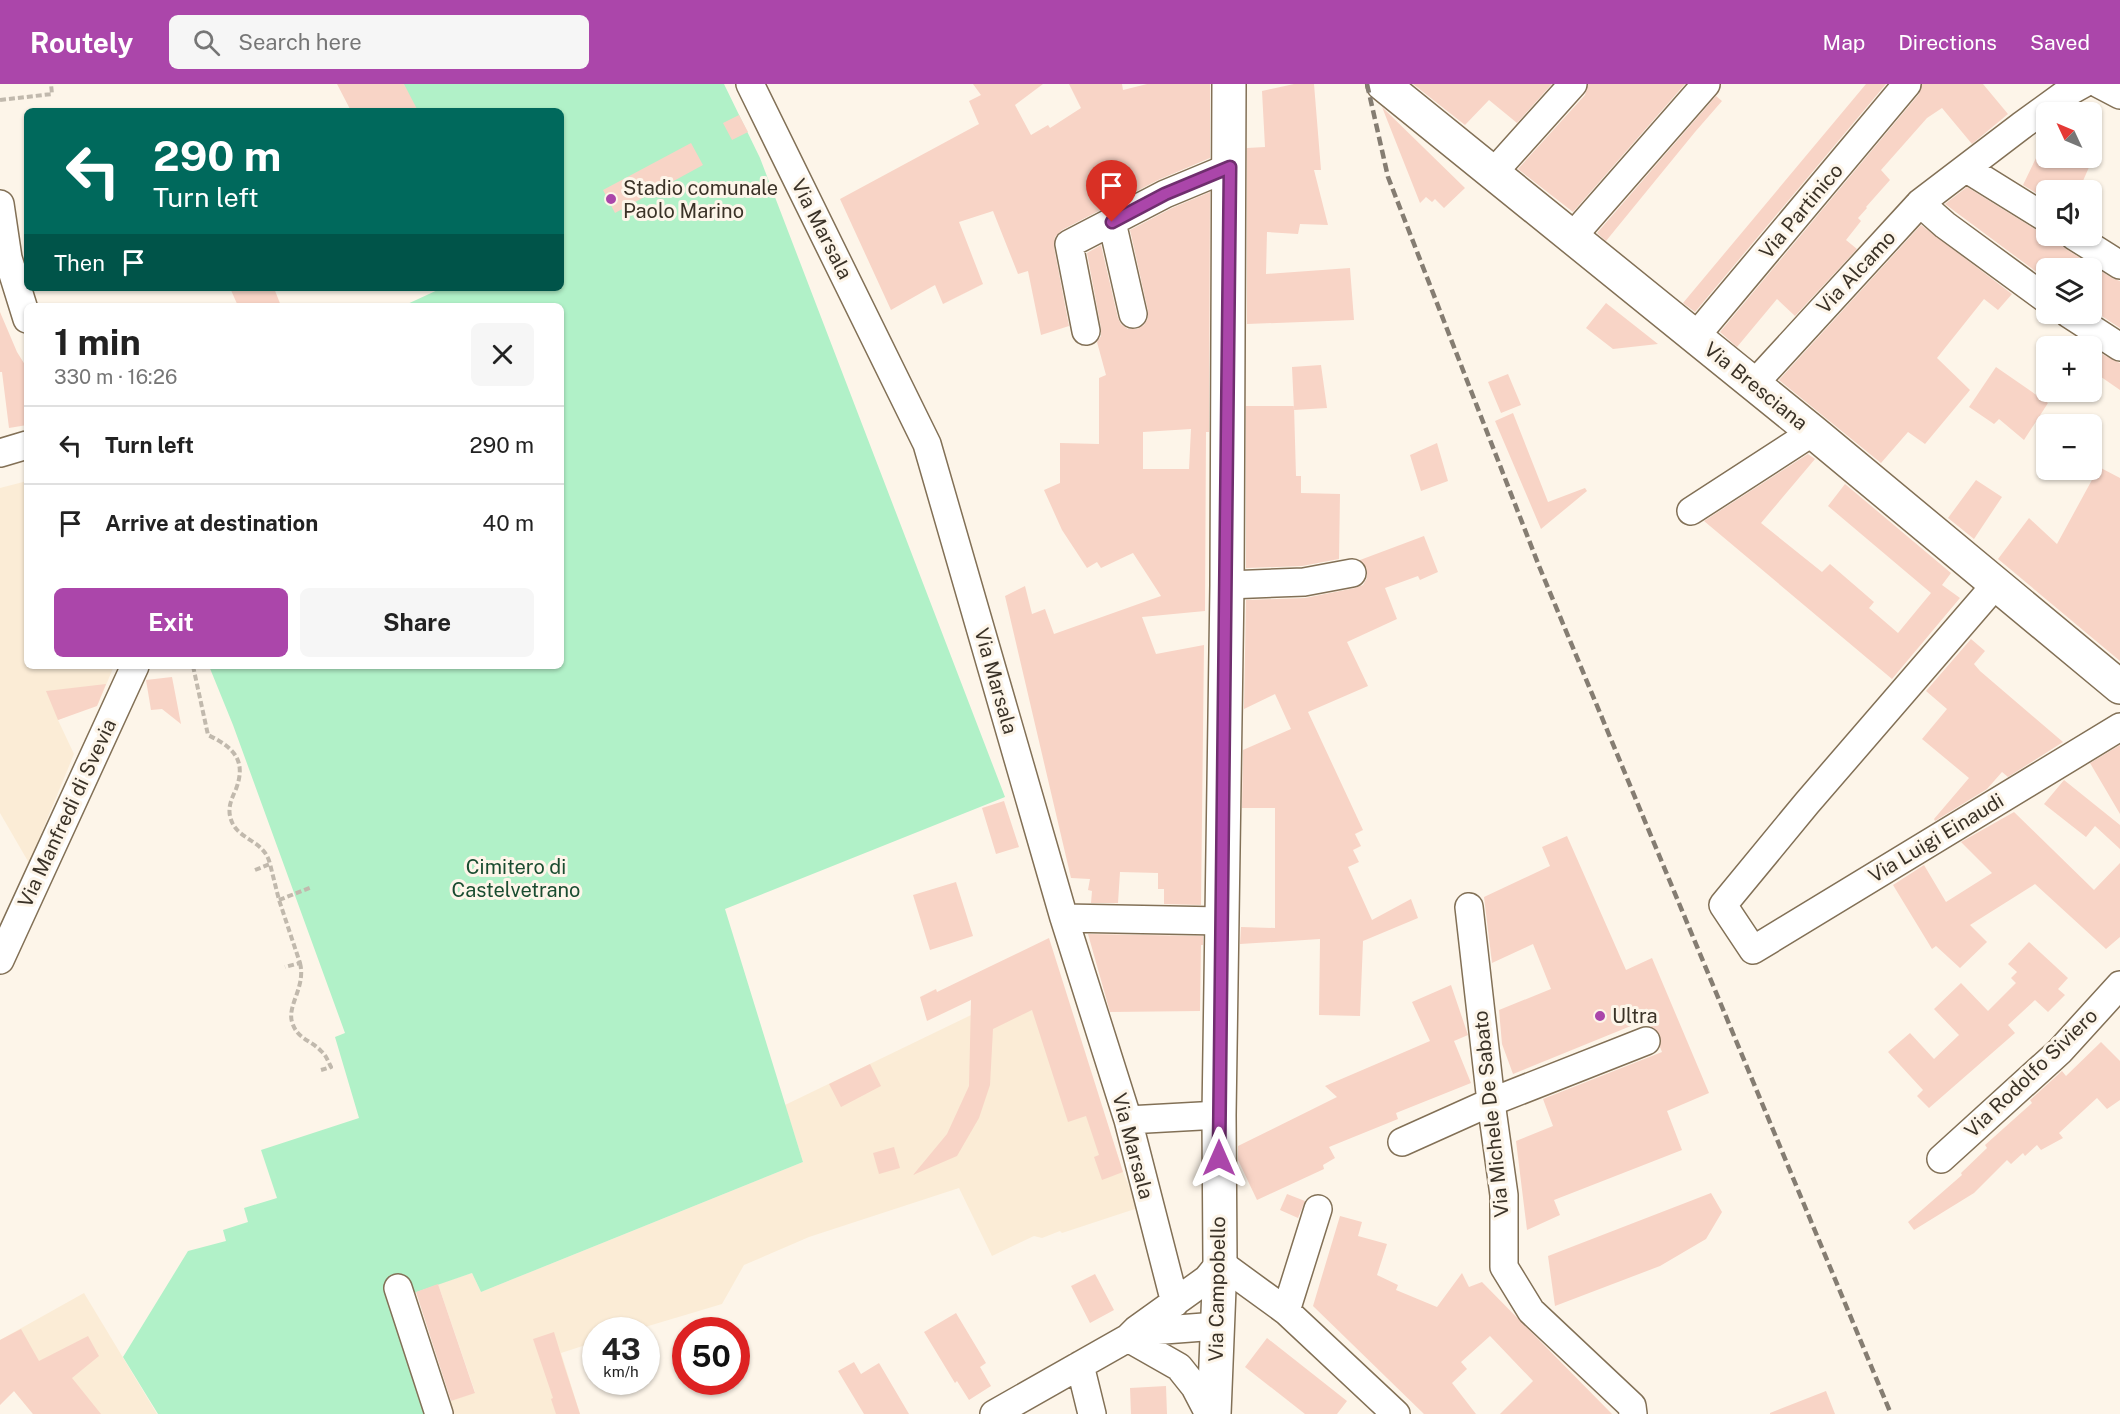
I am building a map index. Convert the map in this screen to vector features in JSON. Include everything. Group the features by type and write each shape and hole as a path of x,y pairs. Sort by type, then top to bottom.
{"main road":[{"name":"Via Campobello","path":"1214,1414 1220,1263 1218,1115 1227,585 1229,84"},
{"name":"Via Bresciana","path":"1387,86 1813,432 2120,687"}],"street":[{"name":"Via Marsala","path":"750,84 927,444 1064,918 1128,1120 1175,1303"},
{"path":"1493,173 1573,84"},
{"path":"1572,237 1706,84"},
{"name":"Via Partinico","path":"1695,337 1907,84"},
{"name":"Via Alcamo","path":"1754,384 1920,203 2030,119 2083,84"},
{"path":"2099,84 2120,94"},
{"path":"1086,331 1069,244 1165,194 1230,167"},
{"path":"1967,169 2036,212"},
{"path":"1920,203 1945,225 2036,292"},
{"path":"0,204 8,258 24,309"},
{"path":"1112,222 1133,314"},
{"path":"2090,246 2120,265"},
{"path":"2084,324 2120,347"},
{"path":"1690,511 1813,432"},
{"path":"0,453 24,446"},
{"path":"1227,585 1304,582 1352,573"},
{"name":"Via Luigi Einaudi","path":"1996,583 1807,802 1723,905 1753,950 2120,727"},
{"name":"Via Manfredi di Svevia","path":"0,960 134,669"},
{"name":"Via Michele De Sabato","path":"1468,907 1504,1195 1504,1267 1531,1311 1632,1406 1633,1414"},
{"path":"1064,918 1221,921"},
{"name":"Via Rodolfo Siviero","path":"1941,1159 2060,1052 2120,985"},
{"path":"1402,1142 1491,1102 1646,1041"},
{"path":"1128,1120 1218,1115"},
{"path":"1286,1311 1318,1209"},
{"path":"1128,1338 1207,1279 1220,1263 1286,1311 1396,1414"},
{"path":"398,1288 439,1414"},
{"path":"998,1413 1128,1338 1151,1331 1217,1326"},
{"path":"1128,1338 1179,1367 1195,1387 1209,1414"},
{"path":"1080,1365 1092,1414"}],"path":[{"path":"0,100 52,94 51,84"},
{"path":"194,669 208,735 226,744 234,751 238,760 240,771 229,805 230,817 235,828 268,854 279,900 300,963 302,982 293,1007 292,1020 302,1038 320,1049 328,1060 331,1067 321,1070"},
{"path":"255,870 270,864"},
{"path":"279,900 312,887"},
{"path":"285,968 300,963"}],"shaded area":[{"path":"24,482 24,669 113,669 98,704 58,720 74,754 29,863 0,813 0,488"},
{"path":"1058,973 1123,1172 1138,1208 1062,1233 1060,1231 1042,1238 1034,1236 992,1256 959,1188 809,1237 744,1265 722,1304 672,1317 660,1323 660,1317 582,1317 582,1346 561,1353 580,1414 452,1414 448,1402 475,1392 438,1284 472,1273 481,1292 803,1162 785,1105"},
{"path":"84,1293 157,1414 33,1414 14,1391 0,1404 0,1340"}],"green space":[{"name":"Cimitero di Castelvetrano","path":"338,84 724,84 760,158 1005,797 725,909 803,1162 481,1292 472,1273 414,1293 400,1293 387,1298 425,1414 158,1414 123,1357 188,1251 226,1241 223,1230 248,1222 244,1208 277,1198 261,1150 359,1118 335,1037 345,1033 233,725 210,669 564,669 564,303 410,303 436,291 564,291 564,108 350,108"}],"building":[{"path":"337,84 404,84 416,108 349,108"},
{"path":"973,84 1043,84 1015,105 1031,135 1048,125 1050,128 1081,108 1069,84 1122,84 1123,90 1147,84 1210,84 1210,158 1158,180 1062,230 1055,237 1054,247 1069,326 1041,335 1028,271 1018,274 993,211 959,222 983,284 943,304 935,285 891,310 840,199 979,124 969,101 981,95"},
{"path":"1294,84 1314,84 1321,170 1314,170 1328,225 1300,224 1298,234 1267,232 1266,274 1350,268 1354,320 1247,324 1247,148 1265,147 1262,91"},
{"path":"1413,84 1552,84 1517,123 1489,100 1465,125"},
{"path":"1588,84 1685,84 1573,212 1518,169 1585,95"},
{"path":"1866,84 1886,84 1695,312 1683,303"},
{"path":"1922,84 1983,84 2008,114 1972,144 1942,108 1927,118 1881,170 1890,180 1866,207 1858,218 1861,221 1846,240 1857,249 1795,316 1777,299 1737,347 1720,332 1919,94"},
{"path":"1716,96 1722,101 1606,241 1597,233"},
{"path":"1382,107 1465,188 1444,208 1435,199 1432,202 1426,197 1420,203"},
{"path":"739,115 748,132 732,140 723,123"},
{"path":"691,143 703,165 615,213 603,190"},
{"path":"2036,158 2036,168 2089,168 2083,180 2036,180 2036,193 2023,185"},
{"path":"1967,187 2036,230 2036,246 2062,246 2080,258 2036,258 2036,272 1945,204"},
{"path":"1210,192 1209,432 1206,432 1205,611 1142,617 1156,654 1204,645 1201,905 1164,904 1164,889 1158,889 1158,873 1120,872 1118,903 1091,903 1092,891 1088,890 1090,879 1071,878 1005,596 1025,586 1032,614 1045,609 1054,634 1161,596 1133,553 1101,568 1097,562 1087,568 1062,530 1044,490 1060,483 1060,443 1099,444 1099,378 1106,375 1097,342 1101,336 1101,328 1087,253 1101,245 1118,318 1121,324 1128,329 1137,329 1144,325 1148,318 1148,311 1130,230 1172,208","holes":["1191,429 1189,469 1143,469 1143,432"]},
{"path":"1921,225 2012,294 1998,310 1984,299 1937,358 1970,390 1925,444 1908,432 1881,463 1779,380"},
{"path":"2102,272 2120,281 2120,328 2102,316"},
{"path":"231,291 275,291 280,303 237,303"},
{"path":"1606,303 1658,344 1613,349 1586,328"},
{"path":"0,312 24,363 24,426 9,428 2,372 0,372"},
{"path":"2102,354 2120,363 2120,390 2102,378"},
{"path":"1321,365 1327,408 1294,410 1292,367"},
{"path":"1996,367 2036,395 2036,402 2048,403 2041,414 2036,414 2036,422 2024,440 1999,419 1994,424 1969,407"},
{"path":"1508,374 1521,405 1501,413 1488,382"},
{"path":"1246,406 1294,406 1296,476 1301,476 1301,493 1340,494 1339,559 1302,566 1246,568"},
{"path":"1513,413 1548,502 1585,488 1587,491 1541,529 1495,421"},
{"path":"1437,443 1448,481 1421,491 1410,455"},
{"path":"1808,454 1815,459 1761,523 1822,572 1830,564 1874,602 1869,608 1898,633 1931,593 1828,506 1845,484 1951,573 1942,585 1960,598 1892,679 1704,521"},
{"path":"2102,469 2120,478 2120,661 1998,559 2029,518 2057,544 2092,480 2102,480"},
{"path":"1976,480 2002,497 1974,539 1948,518"},
{"path":"1424,536 1438,572 1420,580 1418,576 1385,588 1397,619 1347,642 1368,686 1308,712 1363,830 1355,834 1361,846 1353,850 1359,862 1348,867 1372,920 1411,899 1418,918 1363,941 1360,1016 1319,1015 1320,939 1240,944 1241,927 1275,928 1275,808 1242,808 1243,750 1291,729 1275,694 1244,709 1246,600 1305,598 1355,588 1363,585 1367,578 1367,570 1360,560"},
{"path":"1971,639 1985,651 1974,664 1980,671 2063,742 2008,777 2002,772 1987,789 1935,821 1934,819 1969,778 1922,739 1947,709 1926,691"},
{"path":"172,677 181,724 162,709 151,710 146,680"},
{"path":"106,684 97,706 58,720 46,691"},
{"path":"2120,745 2120,814 2090,763"},
{"path":"2064,780 2120,825 2120,849 2095,826 2086,837 2044,804"},
{"path":"1004,801 1019,847 996,854 982,808"},
{"path":"2014,812 2094,890 2120,863 2120,937 2106,949 2035,884 1970,925 1987,942 1960,968 1936,946 1932,949 1893,885 1924,865 1946,902 1992,873 1961,842"},
{"path":"1567,836 1626,970 1652,958 1709,1093 1667,1111 1682,1150 1554,1200 1560,1215 1527,1230 1516,1141 1553,1126 1543,1099 1662,1052 1660,1035 1651,1027 1648,1019 1513,1074 1502,1044 1499,1010 1551,989 1533,944 1492,963 1484,897 1550,866 1542,847"},
{"path":"956,882 973,936 930,950 913,895"},
{"path":"1088,934 1203,936 1200,1011 1110,1012"},
{"path":"1049,938 1123,1172 1102,1180 1094,1157 1099,1155 1086,1116 1068,1122 1032,1010 993,1029 990,1085 979,1118 957,1156 913,1175 947,1134 969,1086 971,1000 927,1021 920,997 936,989 937,992"},
{"path":"2029,942 2068,978 2058,989 2065,995 2048,1012 2035,1000 2008,1025 2015,1033 1929,1108 1917,1096 1923,1090 1888,1052 1910,1033 1934,1059 1959,1035 1934,1009 1961,983 1988,1011 2016,983 2011,978 2017,972 2008,964"},
{"path":"1451,985 1468,1035 1454,1041 1471,1083 1396,1113 1398,1119 1329,1147 1335,1158 1323,1165 1324,1169 1257,1200 1238,1160 1238,1146 1337,1097 1325,1086 1430,1041 1412,1002"},
{"path":"2101,1042 2120,1061 2120,1100 2107,1109 2097,1098 2059,1133 2063,1138 2041,1150 2037,1145 2025,1156 2023,1153 2011,1164 2007,1160 1974,1193 1914,1230 1908,1222 1962,1175 1961,1173 1987,1148 1985,1145 2032,1103 2030,1100 2062,1071 2066,1076"},
{"path":"870,1064 881,1086 841,1107 829,1084"},
{"path":"894,1147 900,1168 879,1174 873,1153"},
{"path":"1711,1193 1722,1212 1706,1239 1660,1266 1555,1306 1548,1256"},
{"path":"1287,1194 1305,1201 1298,1218 1280,1210"},
{"path":"1340,1216 1362,1222 1358,1236 1387,1244 1377,1275 1398,1285 1396,1290 1437,1307 1462,1273 1469,1287 1482,1282 1612,1414 1500,1414 1533,1381 1490,1336 1461,1362 1467,1369 1452,1383 1476,1414 1424,1414 1313,1306"},
{"path":"1095,1274 1114,1310 1090,1323 1071,1286"},
{"path":"438,1284 475,1393 451,1401 416,1292"},
{"path":"956,1313 986,1363 980,1367 991,1386 969,1400 957,1381 955,1383 924,1332"},
{"path":"21,1329 39,1361 88,1336 99,1356 72,1378 101,1414 33,1414 14,1391 0,1405 0,1340"},
{"path":"554,1332 580,1414 556,1414 551,1399 553,1398 533,1339"},
{"path":"1267,1338 1347,1401 1337,1414 1305,1414 1245,1367"},
{"path":"854,1362 861,1374 879,1363 909,1414 864,1414 838,1371"},
{"path":"1166,1386 1167,1414 1131,1414 1130,1388"},
{"path":"1826,1391 1835,1414 1770,1414 1770,1413"}],"railway":[{"path":"1367,84 1388,177 1539,566 1891,1414"}],"place":[{"name":"Stadio comunale Paolo Marino","path":"611,199"},
{"name":"Ultra","path":"1600,1016"}],"route":[{"path":"1112,222 1165,194 1230,167 1219,1158"}]}
